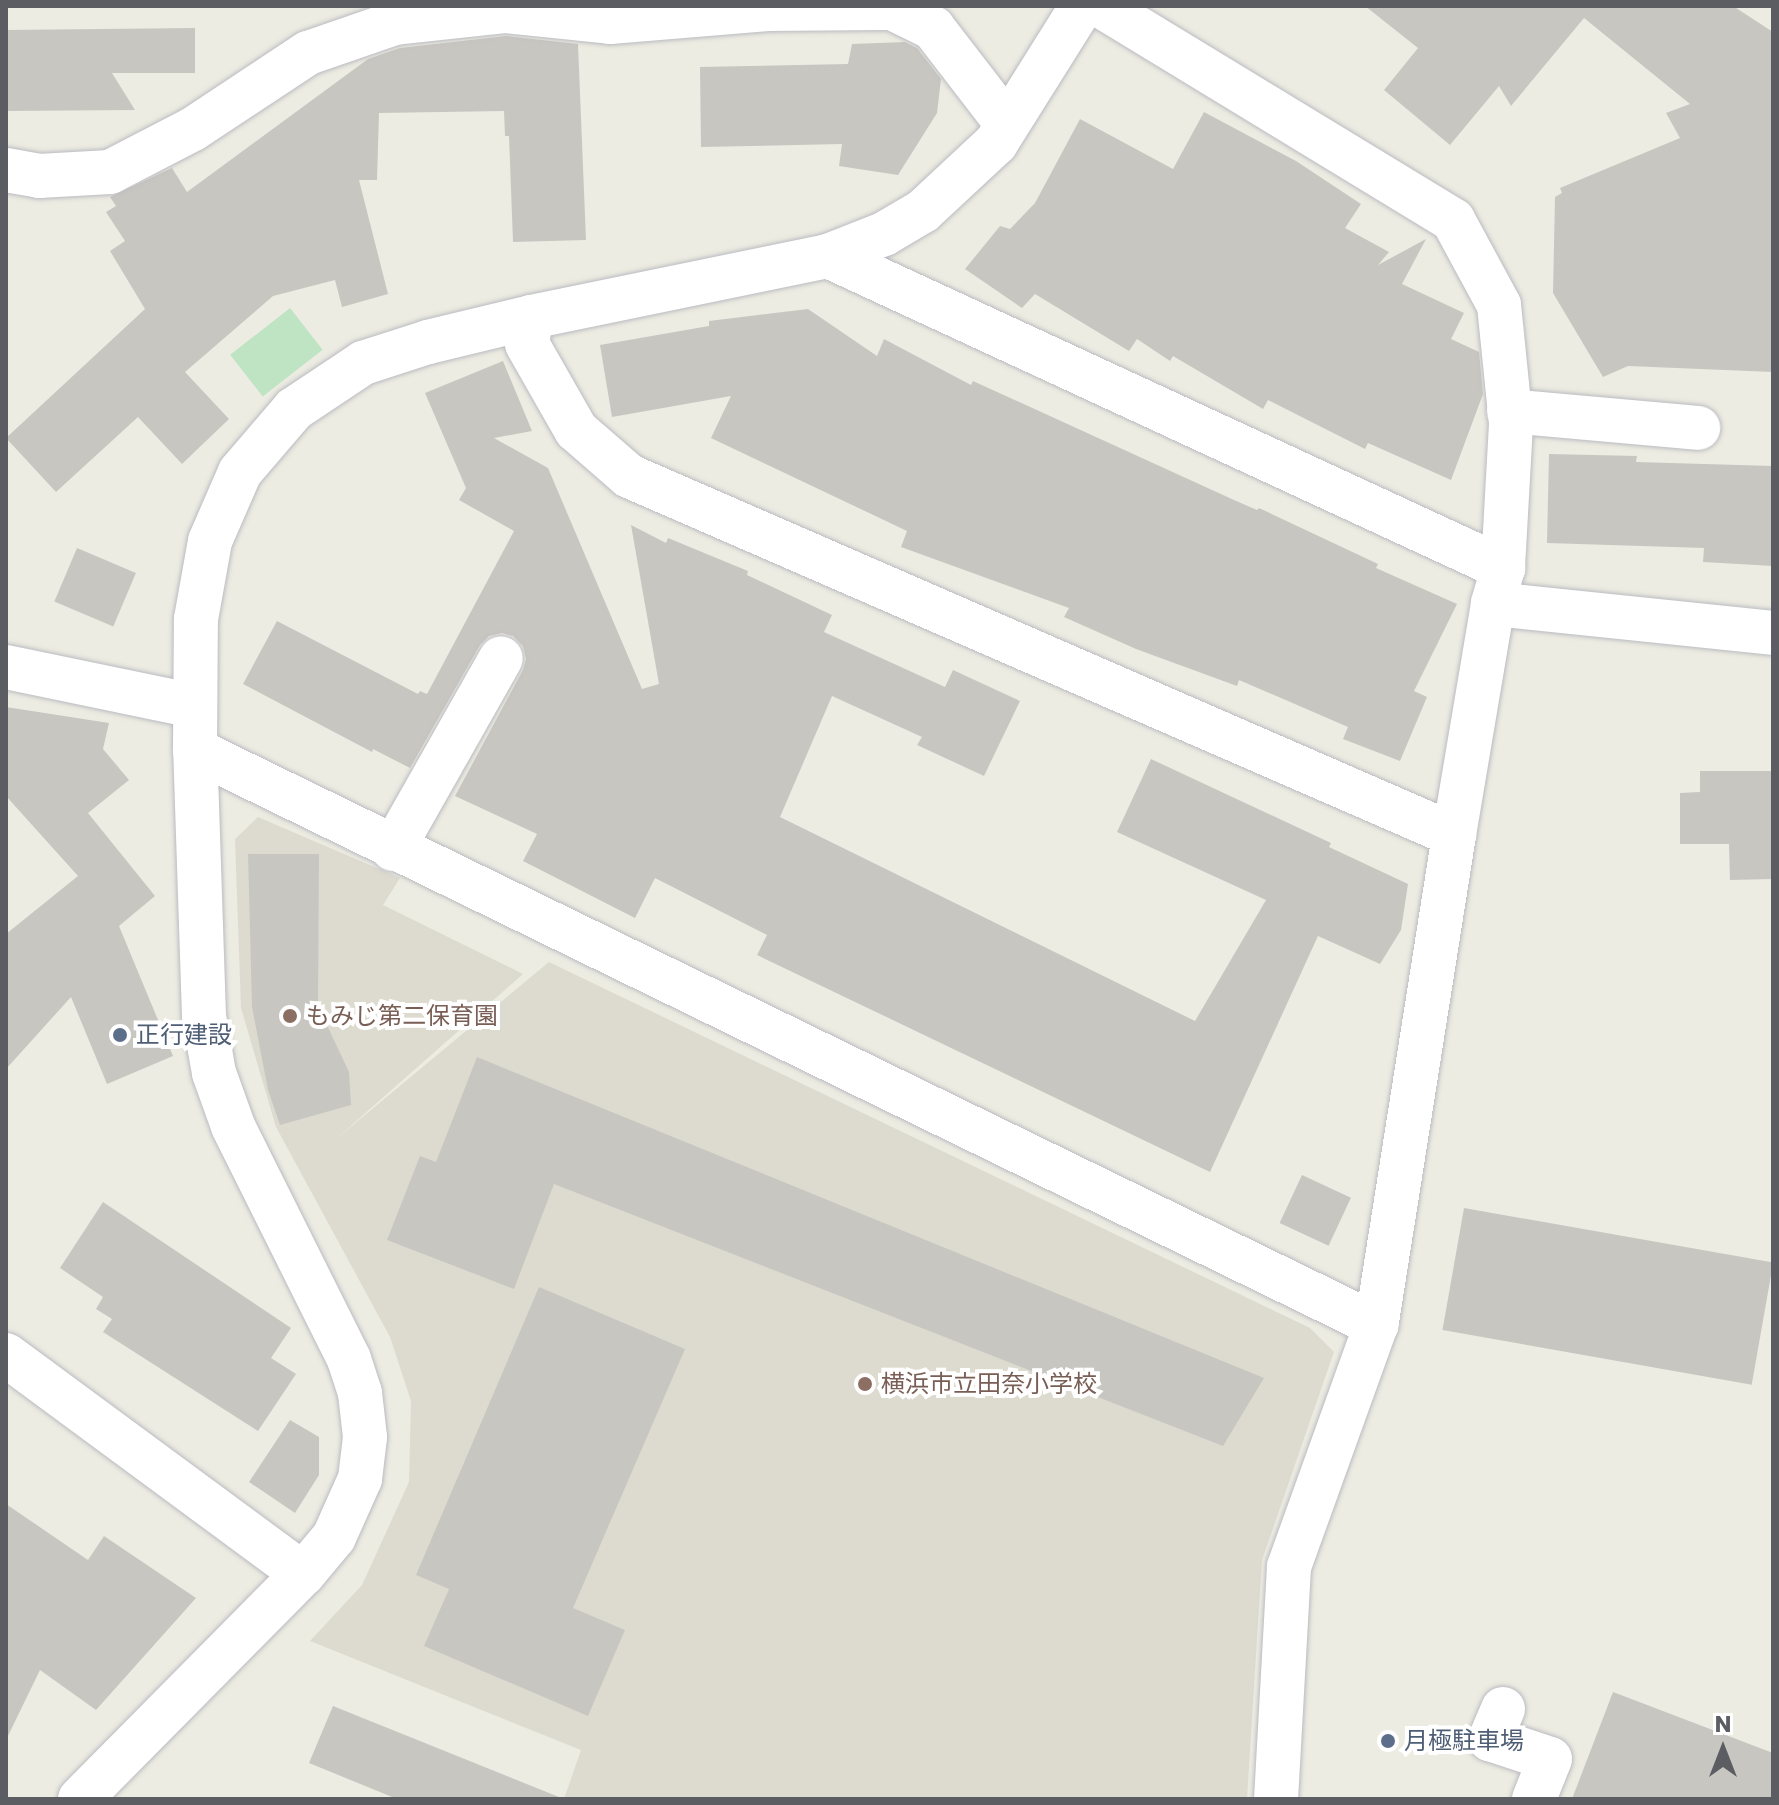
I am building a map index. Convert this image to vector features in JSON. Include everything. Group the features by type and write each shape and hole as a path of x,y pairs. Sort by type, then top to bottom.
{"street":[{"path":"80,1799 303,1574 334,1537 360,1479 365,1437 360,1393 349,1359 233,1126 214,1073 204,1016 199,944 194,706 196,619 210,541 240,472 294,409 363,363 428,342 529,331 828,256 884,234 923,211 996,143 1082,6"},
{"path":"1101,6 1453,220 1499,305 1509,411 1498,586 1454,835 1376,1325 1289,1567 1276,1799"},
{"path":"6,170 39,176 110,172 193,129 308,53 395,23 506,11 610,22 767,9 892,8 933,28 1007,124"},
{"path":"828,256 1498,586 1773,633"},
{"path":"529,331 576,430 629,476 1454,835"},
{"path":"1509,411 1698,428"},
{"path":"393,849 501,658"},
{"path":"6,667 194,706"},
{"path":"195,750 1376,1325"},
{"path":"6,1355 303,1574"},
{"path":"1503,1709 1490,1739 1550,1759 1534,1799"}],"shaded area":[{"name":"横浜市立田奈小学校","path":"258,817 400,878 383,905 523,974 336,1139 549,962 1310,1328 1334,1352 1262,1560 1247,1799 564,1799 581,1750 310,1641 362,1585 409,1482 411,1401 390,1337 276,1127 241,1008 235,839"}],"green space":[{"path":"290,308 323,350 263,397 230,355"}],"building":[{"path":"1365,6 1733,6 1773,32 1773,372 1628,366 1603,377 1553,293 1555,197 1562,193 1560,188 1680,138 1666,113 1690,104 1584,18 1511,106 1499,86 1450,145 1384,90 1418,48"},
{"path":"195,28 195,73 112,73 135,110 6,111 6,30"},
{"path":"506,36 578,44 586,240 513,242 509,136 505,136 504,111 379,113 377,180 359,180 388,294 342,307 335,280 273,296 185,372 229,419 182,464 138,417 56,492 6,438 145,309 110,251 125,241 106,212 116,206 110,197 172,168 187,192 368,59 400,48"},
{"path":"905,42 917,48 941,79 937,113 898,175 839,166 842,144 701,147 700,67 848,64 852,44"},
{"path":"1204,112 1296,161 1361,204 1345,228 1389,252 1378,265 1426,239 1402,284 1464,313 1451,339 1479,352 1483,394 1451,480 1368,443 1365,449 1268,400 1263,409 1173,356 1170,361 1137,339 1129,351 1035,294 1022,308 965,269 1000,226 1010,229 1035,203 1080,119 1173,169"},
{"path":"808,309 877,356 884,339 971,385 973,381 1234,500 1257,510 1259,508 1378,564 1376,568 1457,604 1414,691 1427,697 1400,761 1343,739 1348,727 1239,680 1237,686 1136,649 1064,617 1069,608 901,547 907,531 711,438 731,396 612,417 600,345 709,326 709,321"},
{"path":"503,361 532,431 494,438 548,468 642,689 659,684 631,525 666,543 668,538 748,571 747,575 832,615 824,632 945,687 953,670 1020,701 984,776 917,745 922,737 832,696 780,817 1195,1021 1266,900 1117,832 1151,759 1331,843 1329,847 1408,884 1401,930 1380,964 1318,936 1210,1172 757,955 767,935 655,878 635,918 523,861 537,834 455,796 523,670 526,659 523,646 513,636 502,633 489,636 480,645 410,768 373,749 372,752 243,684 277,621 418,694 420,691 427,694 514,531 459,500 466,488 425,393"},
{"path":"1549,454 1637,456 1636,462 1773,466 1773,566 1703,562 1704,548 1547,543"},
{"path":"77,548 136,573 113,626 54,601"},
{"path":"6,707 109,723 103,749 129,780 88,813 155,896 119,926 173,1056 107,1084 71,997 6,1069 6,934 78,876 6,796"},
{"path":"1700,771 1773,771 1773,879 1730,880 1729,844 1680,844 1680,793 1700,792"},
{"path":"248,854 319,854 318,1006 349,1072 351,1105 280,1125 268,1090 252,1007"},
{"path":"477,1057 1264,1378 1223,1446 554,1184 514,1289 387,1240 420,1156 436,1162"},
{"path":"1302,1175 1351,1198 1329,1246 1280,1223"},
{"path":"103,1202 291,1328 271,1358 296,1374 258,1431 103,1332 112,1319 96,1309 103,1297 60,1268"},
{"path":"1464,1208 1773,1262 1752,1385 1442,1330"},
{"path":"539,1287 685,1349 573,1608 625,1630 588,1716 424,1646 449,1589 416,1575"},
{"path":"290,1420 319,1437 319,1475 295,1513 249,1482"},
{"path":"6,1504 88,1560 104,1536 196,1598 96,1710 40,1670 6,1740"},
{"path":"1613,1692 1773,1753 1773,1799 1572,1799"},
{"path":"333,1706 559,1799 397,1799 309,1763"}],"place":[{"name":"もみじ第二保育園","path":"290,1016"},
{"name":"正行建設","path":"120,1035"},
{"name":"横浜市立田奈小学校","path":"865,1384"},
{"name":"月極駐車場","path":"1388,1741"}]}
